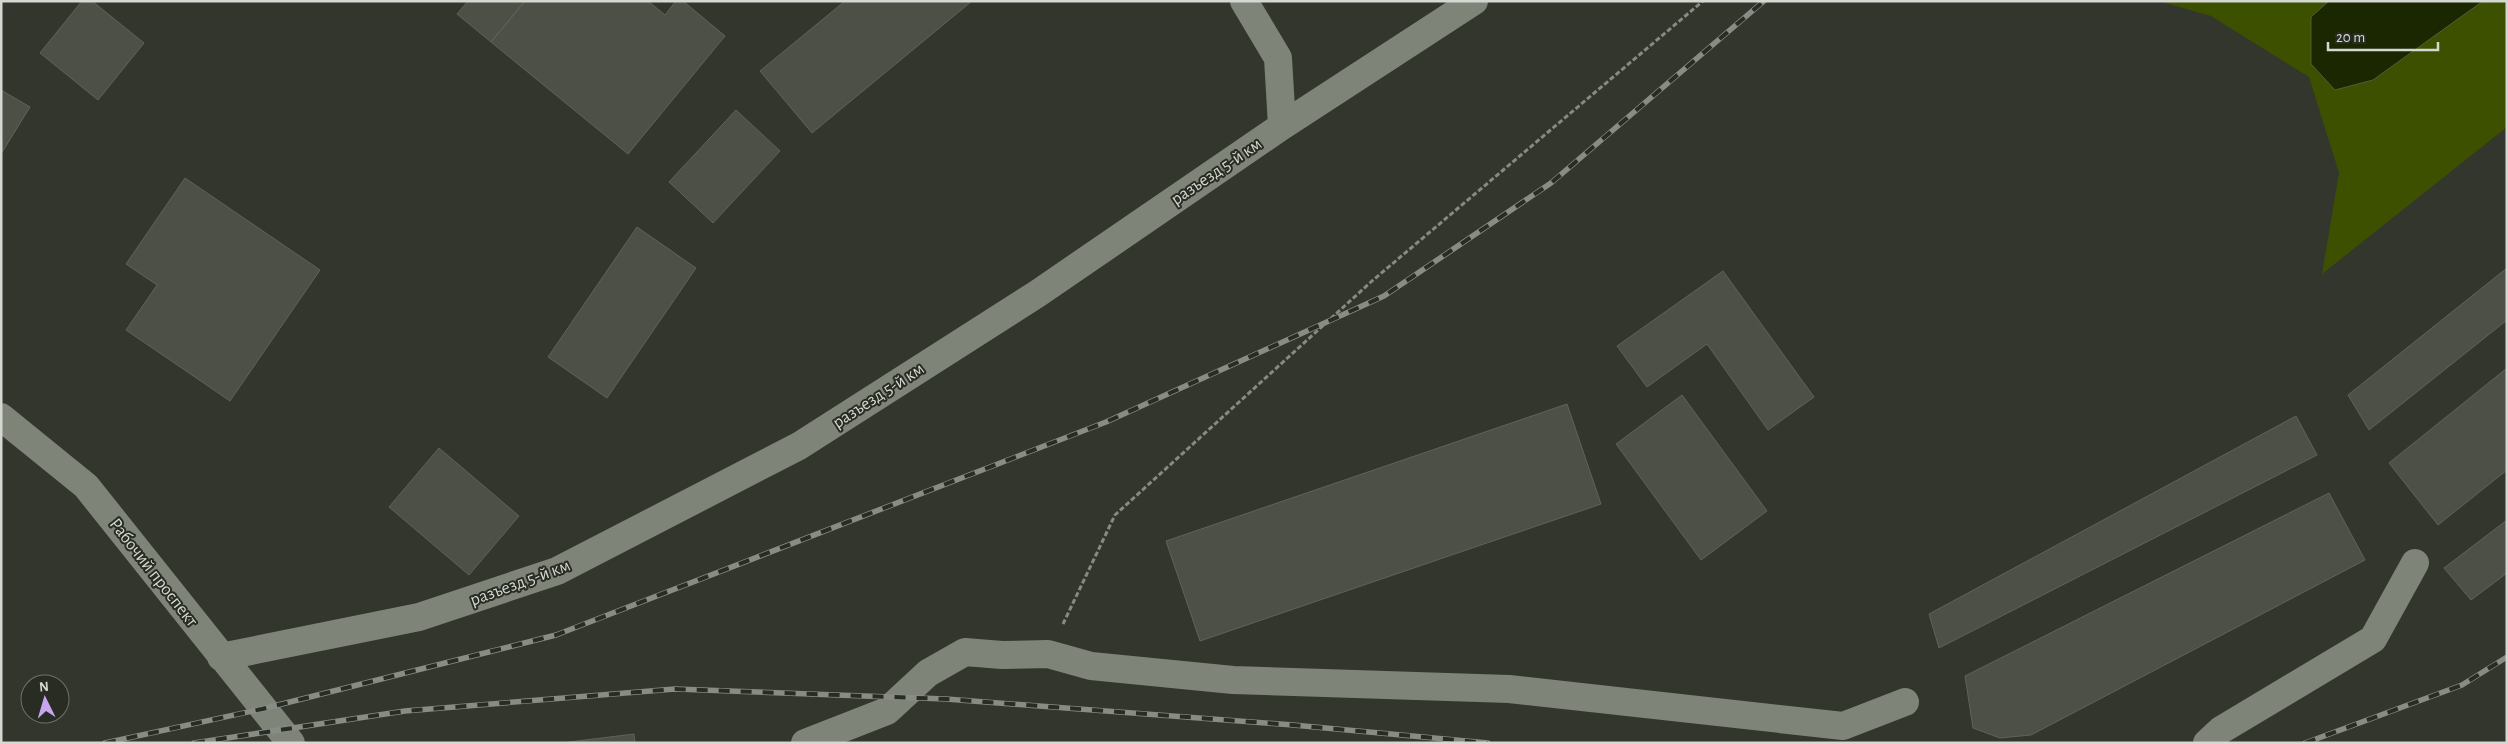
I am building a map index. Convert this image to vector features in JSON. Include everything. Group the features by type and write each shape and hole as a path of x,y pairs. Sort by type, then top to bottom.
{"street":[{"path":"1244,1 1278,58 1282,126"},
{"name":"разъезд 5-й км","path":"221,657 419,618 557,571 799,446 1037,294 1282,126 1474,1"},
{"name":"Рабочий проспект","path":"1,418 86,486 290,743"},
{"path":"2207,743 2221,730 2374,639 2415,563"},
{"path":"805,743 887,711 928,673 965,652 1002,655 1048,654 1091,666 1233,680 1509,689 1843,726 1905,702"}],"path":[{"path":"1048,654 1115,515 1372,281 1703,1"}],"green space":[{"path":"2159,1 2507,1 2507,127 2322,274 2339,173 2309,77 2211,16"}],"shaded area":[{"path":"2329,1 2483,1 2373,80 2335,90 2311,64 2311,17"}],"building":[{"path":"82,1 92,1 144,43 98,100 40,53"},
{"path":"468,1 525,1 491,42 457,14"},
{"path":"525,1 648,1 665,15 676,1 683,1 725,36 628,154 491,42"},
{"path":"845,1 972,1 812,133 760,71"},
{"path":"1,90 30,107 1,154"},
{"path":"736,110 780,151 713,223 669,182"},
{"path":"185,178 320,270 230,401 126,330 157,285 126,264"},
{"path":"637,227 696,268 607,398 548,357"},
{"path":"2507,268 2507,320 2369,430 2348,395"},
{"path":"1723,271 1814,397 1768,430 1707,344 1647,387 1617,346"},
{"path":"2507,368 2507,470 2438,525 2389,463"},
{"path":"1682,395 1767,511 1701,560 1616,444"},
{"path":"1567,404 1601,504 1200,641 1166,541"},
{"path":"2296,416 2317,455 1939,648 1929,614"},
{"path":"439,448 519,516 469,575 389,507"},
{"path":"2329,493 2365,560 2031,735 2000,738 1973,728 1965,676"},
{"path":"2507,520 2507,573 2471,600 2444,568"},
{"path":"634,734 635,743 561,743"}],"railway":[{"path":"105,743 262,709 556,635 1106,422 1384,296 1551,183 1764,1"},
{"path":"2305,743 2462,685 2507,657"},
{"path":"194,743 405,711 675,689 946,699 1293,725 1488,743"}]}
